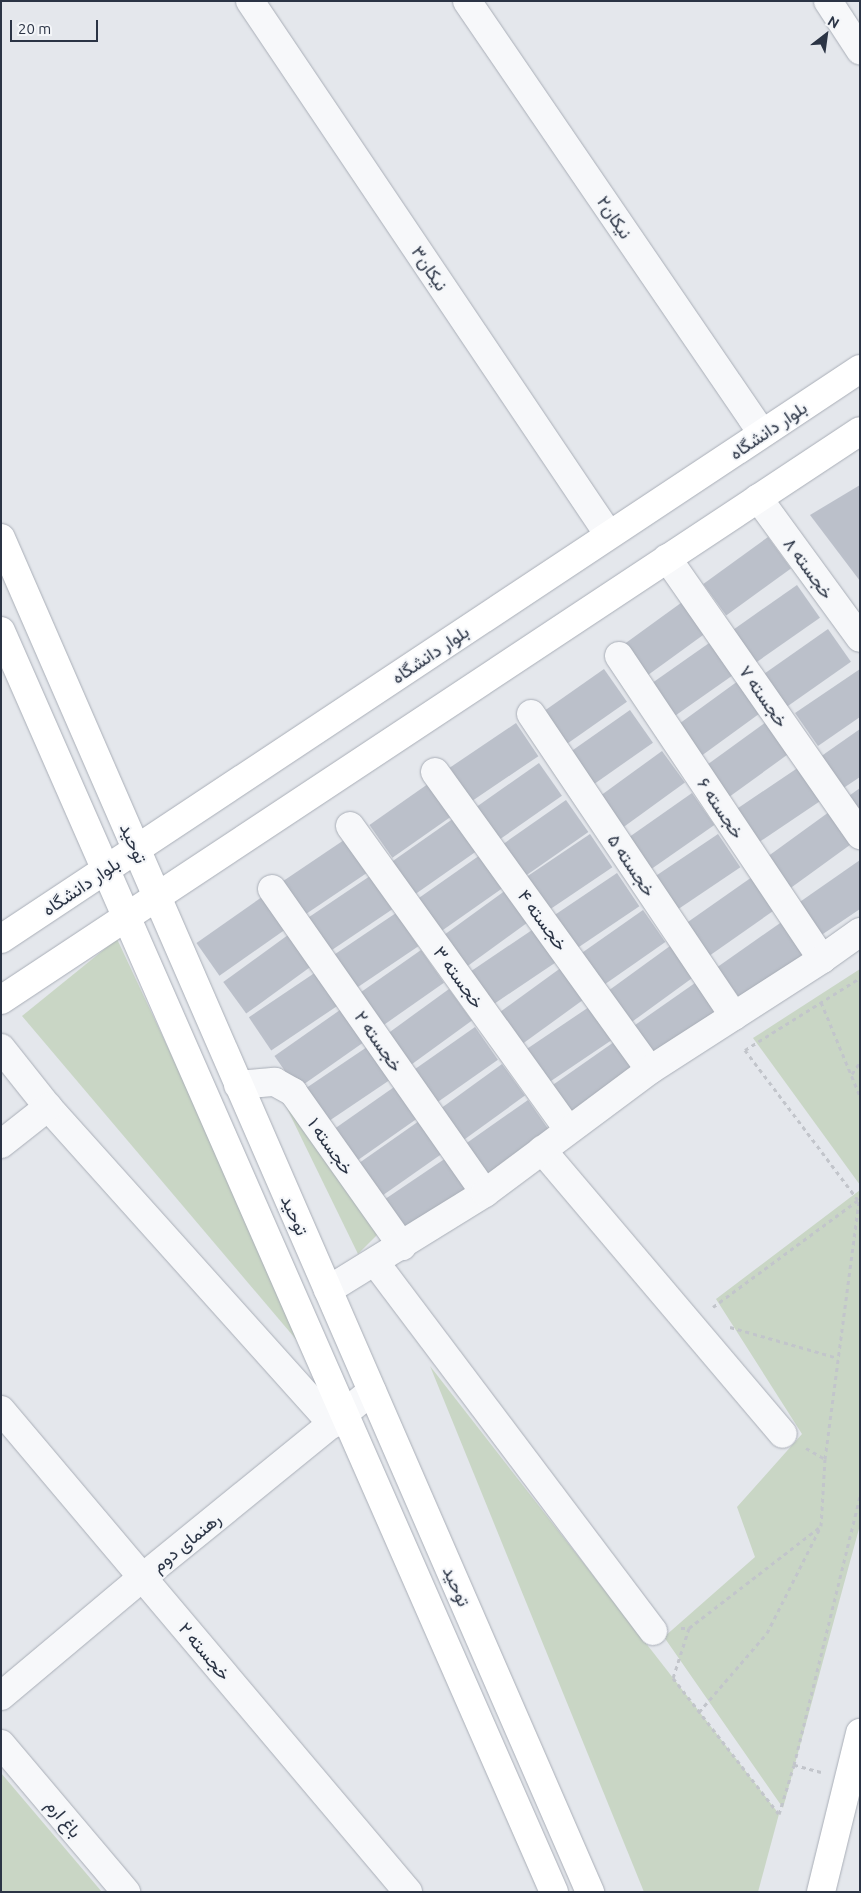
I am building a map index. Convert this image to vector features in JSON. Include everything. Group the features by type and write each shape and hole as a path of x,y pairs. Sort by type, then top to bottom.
{"main road":[{"name":"بلوار دانشگاه","path":"1,939 860,369"},
{"path":"1,1000 860,431"},
{"name":"توحید","path":"1,538 590,1892"},
{"name":"توحید","path":"1,631 106,870 338,1419 554,1892"},
{"path":"821,1892 860,1733"}],"street":[{"name":"نیکان۳","path":"250,1 609,536"},
{"name":"نیکان۲","path":"467,1 762,434"},
{"path":"828,1 860,50"},
{"name":"خجسته ۸","path":"758,498 860,638"},
{"name":"خجسته ۷","path":"667,558 860,835"},
{"name":"خجسته ۶","path":"619,656 822,960"},
{"name":"خجسته ۵","path":"531,714 734,1016"},
{"name":"خجسته ۴","path":"436,772 650,1070"},
{"name":"خجسته ۳","path":"350,826 568,1129"},
{"name":"خجسته ۲","path":"272,889 485,1193"},
{"path":"328,1290 485,1193 568,1129 650,1070 822,960 860,932"},
{"path":"1,1048 48,1107 338,1419"},
{"name":"خجسته ۱","path":"238,1085 274,1082 293,1092 402,1246"},
{"path":"1,1144 48,1107"},
{"path":"542,1150 695,1321 783,1434"},
{"path":"374,1262 653,1631"},
{"name":"رهنمای دوم","path":"1,1696 142,1577 372,1391"},
{"name":"خجسته ۲","path":"1,1410 408,1892"},
{"name":"باغ ارم","path":"1,1744 126,1892"}],"path":[{"path":"695,1321 858,1200 745,1050 860,978"},
{"path":"821,1002 860,1096"},
{"path":"851,1075 860,1062"},
{"path":"695,1321 838,1358"},
{"path":"689,1628 673,1678 779,1814 794,1765 860,1497"},
{"path":"699,1712 767,1633 820,1526"},
{"path":"794,1765 848,1779"}],"green space":[{"path":"117,939 316,1363 22,1016"},
{"path":"860,969 860,1185 753,1038"},
{"path":"278,1090 379,1233 358,1254"},
{"path":"860,1190 860,1525 783,1808 664,1637 755,1557 737,1507 802,1434 716,1299"},
{"path":"430,1366 779,1814 758,1892 644,1892"},
{"path":"1,1773 102,1892 1,1892"}],"building":[{"path":"860,485 860,581 810,515"},
{"path":"768,537 791,569 726,616 703,584"},
{"path":"797,585 820,618 754,664 731,631"},
{"path":"685,600 708,632 643,679 620,647"},
{"path":"828,629 851,662 785,708 762,675"},
{"path":"712,641 735,674 669,720 646,687"},
{"path":"604,669 627,702 561,748 538,715"},
{"path":"860,669 860,717 818,746 795,713"},
{"path":"738,681 761,713 697,759 674,727"},
{"path":"630,710 653,743 587,789 564,756"},
{"path":"766,722 789,754 724,801 701,769"},
{"path":"516,723 538,756 472,801 450,768"},
{"path":"860,729 860,777 842,789 820,757"},
{"path":"662,751 685,783 620,830 597,798"},
{"path":"539,763 562,796 496,842 473,809"},
{"path":"799,767 821,800 754,845 732,812"},
{"path":"435,779 458,812 392,858 369,825"},
{"path":"860,788 860,819 846,798"},
{"path":"692,793 714,825 649,871 626,839"},
{"path":"566,800 588,832 523,878 500,846"},
{"path":"829,812 852,844 787,891 764,859"},
{"path":"457,816 480,849 414,895 391,862"},
{"path":"590,834 612,867 546,912 524,879"},
{"path":"718,834 740,867 673,912 651,879"},
{"path":"344,840 366,873 300,918 278,885"},
{"path":"483,853 506,886 440,932 417,899"},
{"path":"860,860 860,909 817,938 794,906"},
{"path":"617,873 639,906 572,951 550,918"},
{"path":"370,876 392,909 325,954 303,921"},
{"path":"752,877 775,910 709,956 686,923"},
{"path":"506,890 529,922 464,969 441,937"},
{"path":"262,897 285,930 219,976 196,943"},
{"path":"643,910 665,942 600,988 577,956"},
{"path":"396,913 418,946 352,991 330,958"},
{"path":"783,921 805,953 740,999 717,967"},
{"path":"535,928 557,961 491,1006 469,973"},
{"path":"288,935 311,967 246,1014 223,982"},
{"path":"670,946 693,978 628,1025 605,993"},
{"path":"421,950 444,983 378,1029 355,996"},
{"path":"562,967 585,999 520,1046 497,1014"},
{"path":"316,972 338,1005 271,1050 249,1017"},
{"path":"695,983 718,1016 652,1062 629,1029"},
{"path":"449,989 472,1021 408,1067 385,1035"},
{"path":"589,1007 611,1040 545,1085 523,1052"},
{"path":"340,1010 363,1043 297,1089 274,1056"},
{"path":"475,1027 498,1060 432,1106 409,1073"},
{"path":"614,1042 637,1075 571,1121 548,1088"},
{"path":"367,1047 389,1080 323,1125 301,1092"},
{"path":"502,1064 525,1096 460,1143 437,1111"},
{"path":"397,1085 419,1117 353,1163 331,1131"},
{"path":"528,1100 551,1133 485,1179 462,1146"},
{"path":"419,1121 442,1154 376,1200 353,1167"},
{"path":"446,1158 468,1191 402,1236 380,1203"}]}
